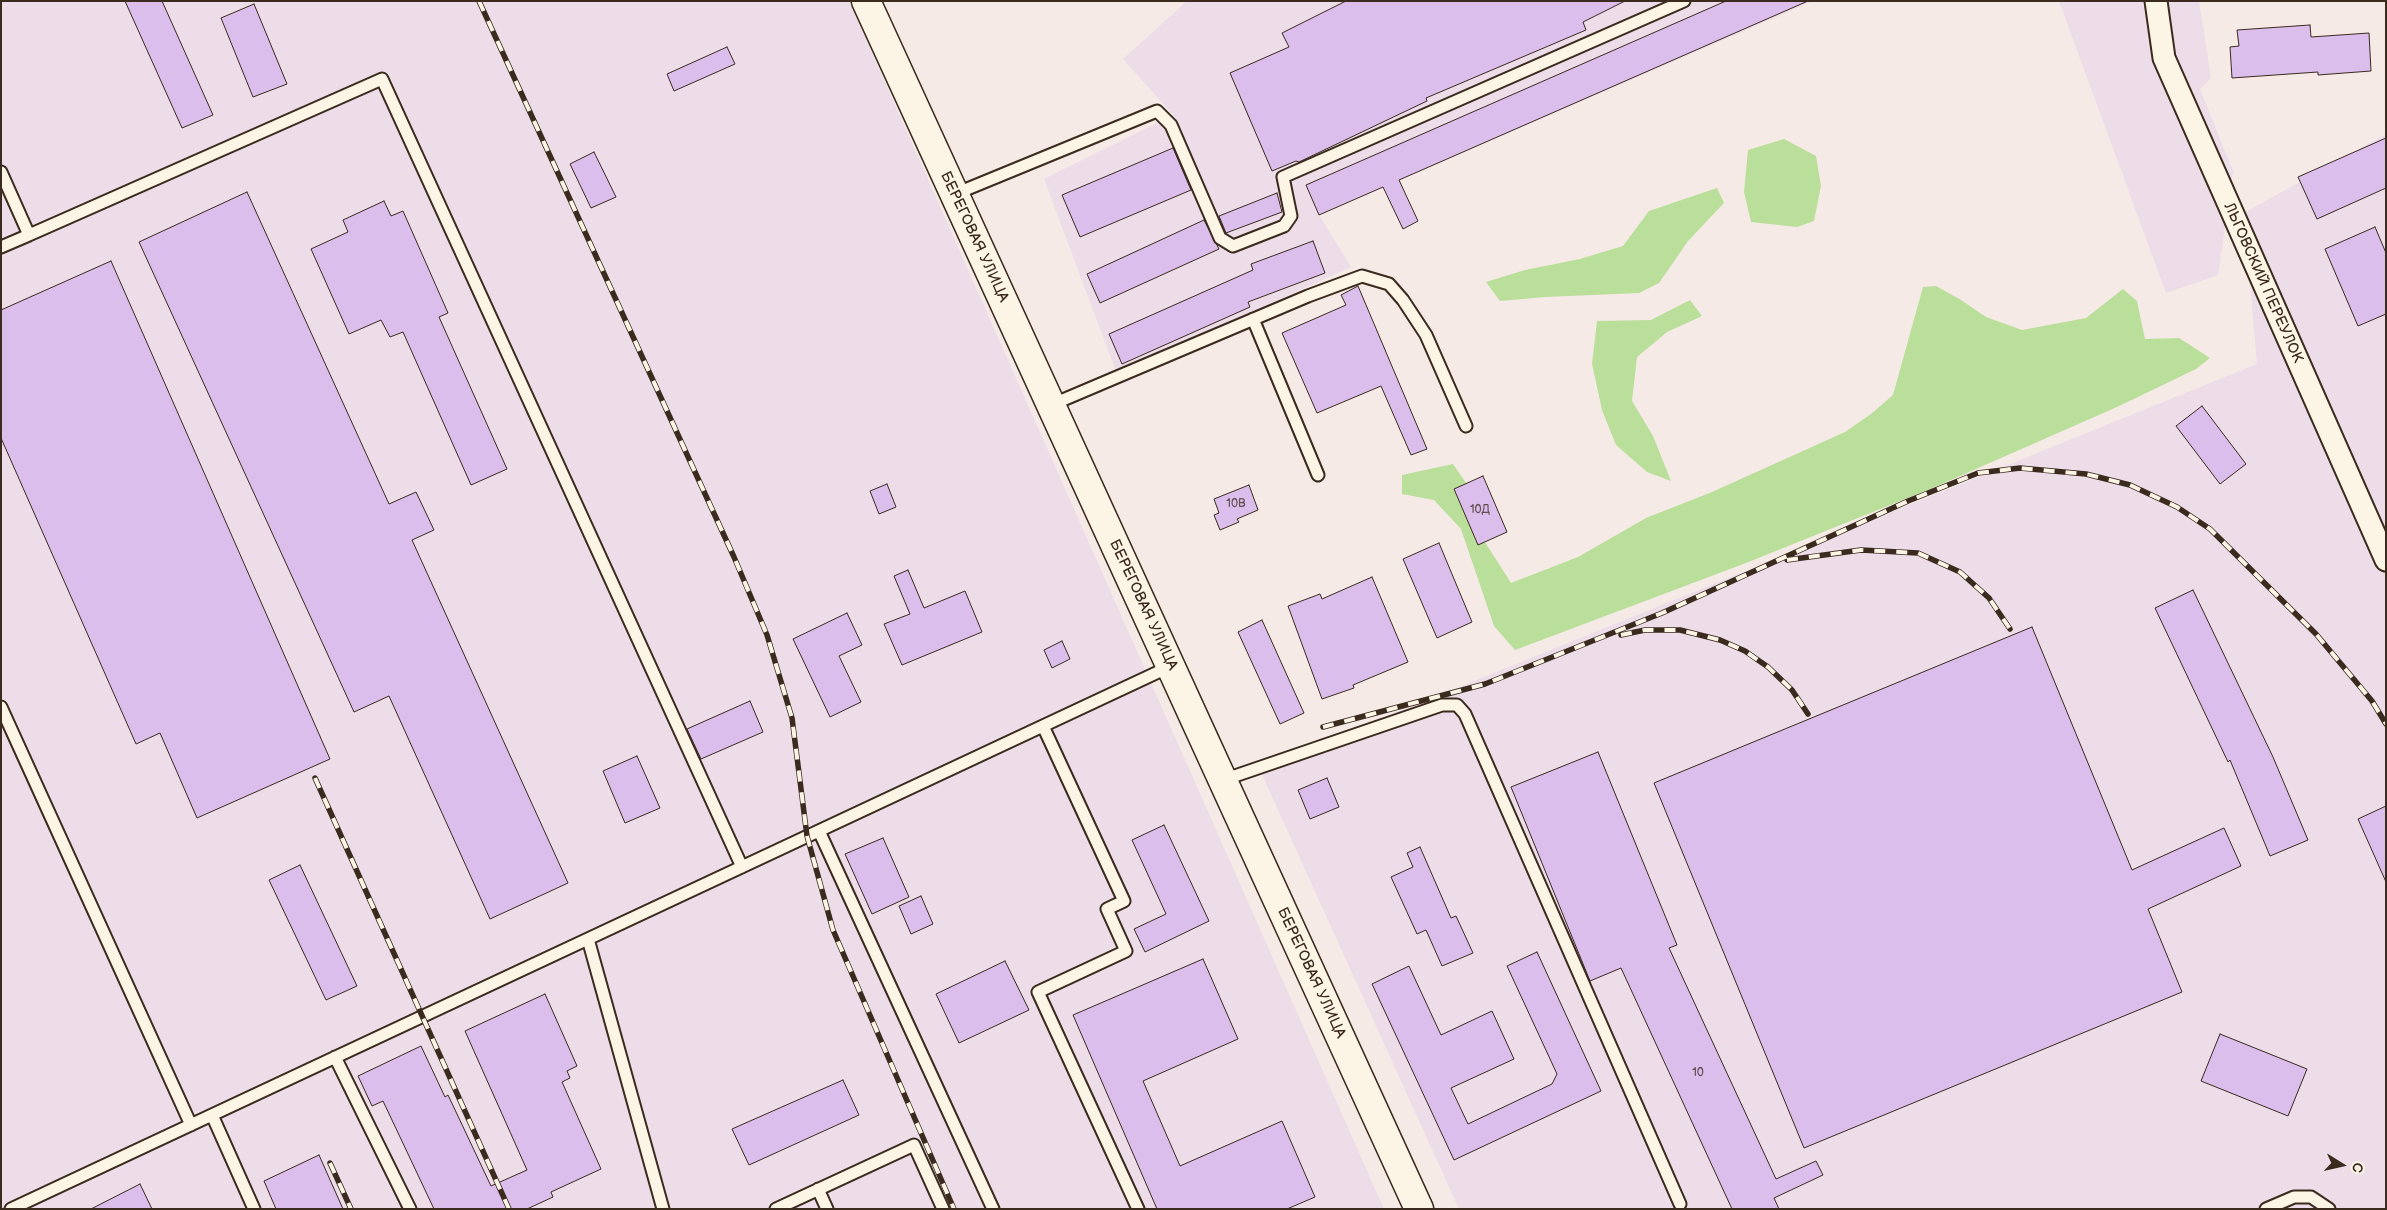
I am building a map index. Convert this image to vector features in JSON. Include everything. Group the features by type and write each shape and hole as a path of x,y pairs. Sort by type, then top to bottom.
{"street":[{"name":"БЕРЕГОВАЯ УЛИЦА","path":"866,1 1419,1209"},
{"name":"ЛЬГОВСКИЙ ПЕРЕУЛОК","path":"2156,1 2164,58 2386,560"}],"lane":[{"path":"955,194 1157,111 1171,125 1220,238 1233,246 1284,226 1291,216 1283,177 1684,1"},
{"path":"1,247 382,78 742,866"},
{"path":"1,172 29,235"},
{"path":"1051,406 1362,276 1389,284 1426,335 1466,426"},
{"path":"1253,320 1318,475"},
{"path":"12,1209 1170,666"},
{"path":"1223,780 1442,705 1457,705 1465,714 1680,1204"},
{"path":"1,707 191,1125"},
{"path":"1043,726 1124,901 1107,908 1126,951 1038,992 1138,1209"},
{"path":"819,831 993,1209"},
{"path":"588,939 663,1209"},
{"path":"335,1058 410,1209"},
{"path":"212,1115 254,1209"},
{"path":"776,1209 914,1145 943,1209"},
{"path":"818,1189 827,1209"},
{"path":"2266,1209 2294,1197 2311,1197 2329,1209"}],"shaded area":[{"path":"1,1 849,1 1384,1209 1,1209"},
{"path":"1187,1 1813,1 1319,215 1351,267 1117,374 1044,179 1173,115 1123,59"},
{"path":"2059,1 2199,1 2211,78 2200,89 2233,171 2218,275 2166,293"},
{"path":"2386,134 2386,1209 1459,1209 1259,768 2257,364 2244,213"}],"green space":[{"path":"1784,139 1816,156 1821,186 1814,221 1797,227 1751,222 1744,192 1748,150"},
{"path":"1717,188 1724,203 1688,241 1659,283 1639,293 1500,301 1486,282 1525,270 1580,259 1623,246 1649,211"},
{"path":"1936,286 1986,317 2022,330 2086,318 2123,289 2137,301 2145,339 2179,338 2210,358 2196,369 2117,407 1935,487 1746,563 1515,650 1494,626 1461,529 1434,500 1402,494 1402,475 1453,464 1466,483 1476,528 1511,583 1578,557 1646,518 1712,492 1845,432 1871,414 1893,395 1923,287"},
{"path":"1690,300 1702,316 1667,332 1637,357 1632,401 1653,436 1671,481 1647,472 1616,445 1602,410 1592,364 1597,321 1651,320"}],"building":[{"path":"125,1 162,1 213,115 182,128"},
{"path":"1346,1 1625,1 1583,22 1586,30 1426,98 1427,101 1299,162 1296,161 1272,171 1230,73 1289,47 1282,33"},
{"path":"1726,1 1808,1 1399,180 1418,221 1403,229 1383,187 1319,215 1306,185"},
{"path":"254,4 287,84 253,97 221,18"},
{"path":"2310,25 2311,37 2369,33 2371,71 2318,75 2318,72 2232,78 2230,47 2239,46 2237,30"},
{"path":"727,47 735,64 674,91 667,74"},
{"path":"2386,138 2386,188 2317,219 2298,177"},
{"path":"1173,148 1191,190 1080,237 1062,195"},
{"path":"594,152 616,197 591,208 570,164"},
{"path":"247,192 389,504 416,492 434,530 412,540 568,883 490,919 389,696 354,712 139,242"},
{"path":"1277,193 1282,212 1226,233 1219,216"},
{"path":"384,201 391,216 403,211 448,313 439,317 507,469 471,485 403,332 390,337 381,320 349,334 311,249 348,232 343,220"},
{"path":"1204,220 1219,249 1100,303 1087,274"},
{"path":"2375,227 2386,253 2386,314 2358,326 2325,249"},
{"path":"1313,241 1325,273 1248,302 1250,307 1122,364 1109,334 1253,270 1251,264"},
{"path":"111,261 330,759 197,818 160,733 136,744 1,438 1,310"},
{"path":"1358,286 1427,449 1411,455 1381,386 1317,413 1282,333 1346,305 1341,295"},
{"path":"2202,406 2246,464 2220,484 2176,426"},
{"path":"1483,476 1507,532 1478,545 1454,489"},
{"path":"887,484 896,507 879,514 870,491"},
{"path":"1249,485 1258,510 1237,519 1239,522 1220,530 1214,515 1219,513 1214,499"},
{"path":"1439,543 1472,622 1437,638 1403,559"},
{"path":"908,570 924,608 965,591 982,632 902,665 884,624 910,614 894,576"},
{"path":"1372,577 1408,662 1353,685 1354,688 1322,699 1288,606 1320,594 1322,599"},
{"path":"2193,590 2273,757 2308,840 2270,856 2230,760 2228,762 2155,608"},
{"path":"847,613 862,645 839,656 861,702 830,717 793,639"},
{"path":"1262,620 1304,713 1280,724 1238,632"},
{"path":"2032,627 2132,870 2224,828 2241,866 2148,909 2182,992 1804,1148 1654,783"},
{"path":"1062,641 1070,659 1052,668 1044,650"},
{"path":"750,701 763,732 701,759 687,729"},
{"path":"1598,752 1677,945 1669,948 1776,1179 1816,1161 1823,1175 1774,1198 1779,1209 1732,1209 1621,968 1590,981 1511,787"},
{"path":"637,756 660,808 625,823 603,771"},
{"path":"1327,778 1339,807 1310,819 1298,790"},
{"path":"2386,806 2386,882 2358,819"},
{"path":"1164,825 1209,921 1145,952 1134,929 1166,914 1132,840"},
{"path":"883,838 909,897 872,914 845,854"},
{"path":"1420,847 1451,918 1456,916 1473,953 1442,966 1426,930 1417,934 1391,877 1413,867 1407,853"},
{"path":"300,865 357,986 326,1000 269,880"},
{"path":"921,896 933,924 911,934 899,906"},
{"path":"1537,952 1601,1091 1454,1160 1372,984 1409,966 1441,1035 1492,1011 1514,1059 1451,1088 1468,1124 1552,1084 1557,1074 1507,966"},
{"path":"1203,959 1238,1039 1143,1081 1180,1166 1282,1121 1315,1197 1287,1209 1157,1209 1073,1015"},
{"path":"1005,961 1029,1010 959,1043 936,994"},
{"path":"545,994 577,1066 567,1071 570,1078 562,1082 601,1169 551,1192 553,1197 527,1209 434,1209 383,1101 372,1106 358,1076 421,1046 445,1097 448,1095 491,1186 527,1170 465,1031"},
{"path":"2220,1034 2307,1069 2288,1116 2201,1081"},
{"path":"843,1080 859,1115 749,1165 732,1129"},
{"path":"319,1155 343,1209 276,1209 264,1181"},
{"path":"140,1184 152,1209 91,1209"}],"railway":[{"path":"479,1 734,557 767,635 792,718 807,836 833,930 954,1209"},
{"path":"1323,727 1485,684 1662,613 1908,501 1978,473 2020,468 2086,474 2130,485 2177,507 2210,529 2316,634 2372,701 2386,724"},
{"path":"1787,560 1861,550 1918,553 1960,572 1989,598 2010,629"},
{"path":"1621,635 1645,630 1680,630 1720,640 1745,651 1768,667 1792,690 1808,714"},
{"path":"315,778 509,1209"},
{"path":"330,1163 351,1209"}]}
